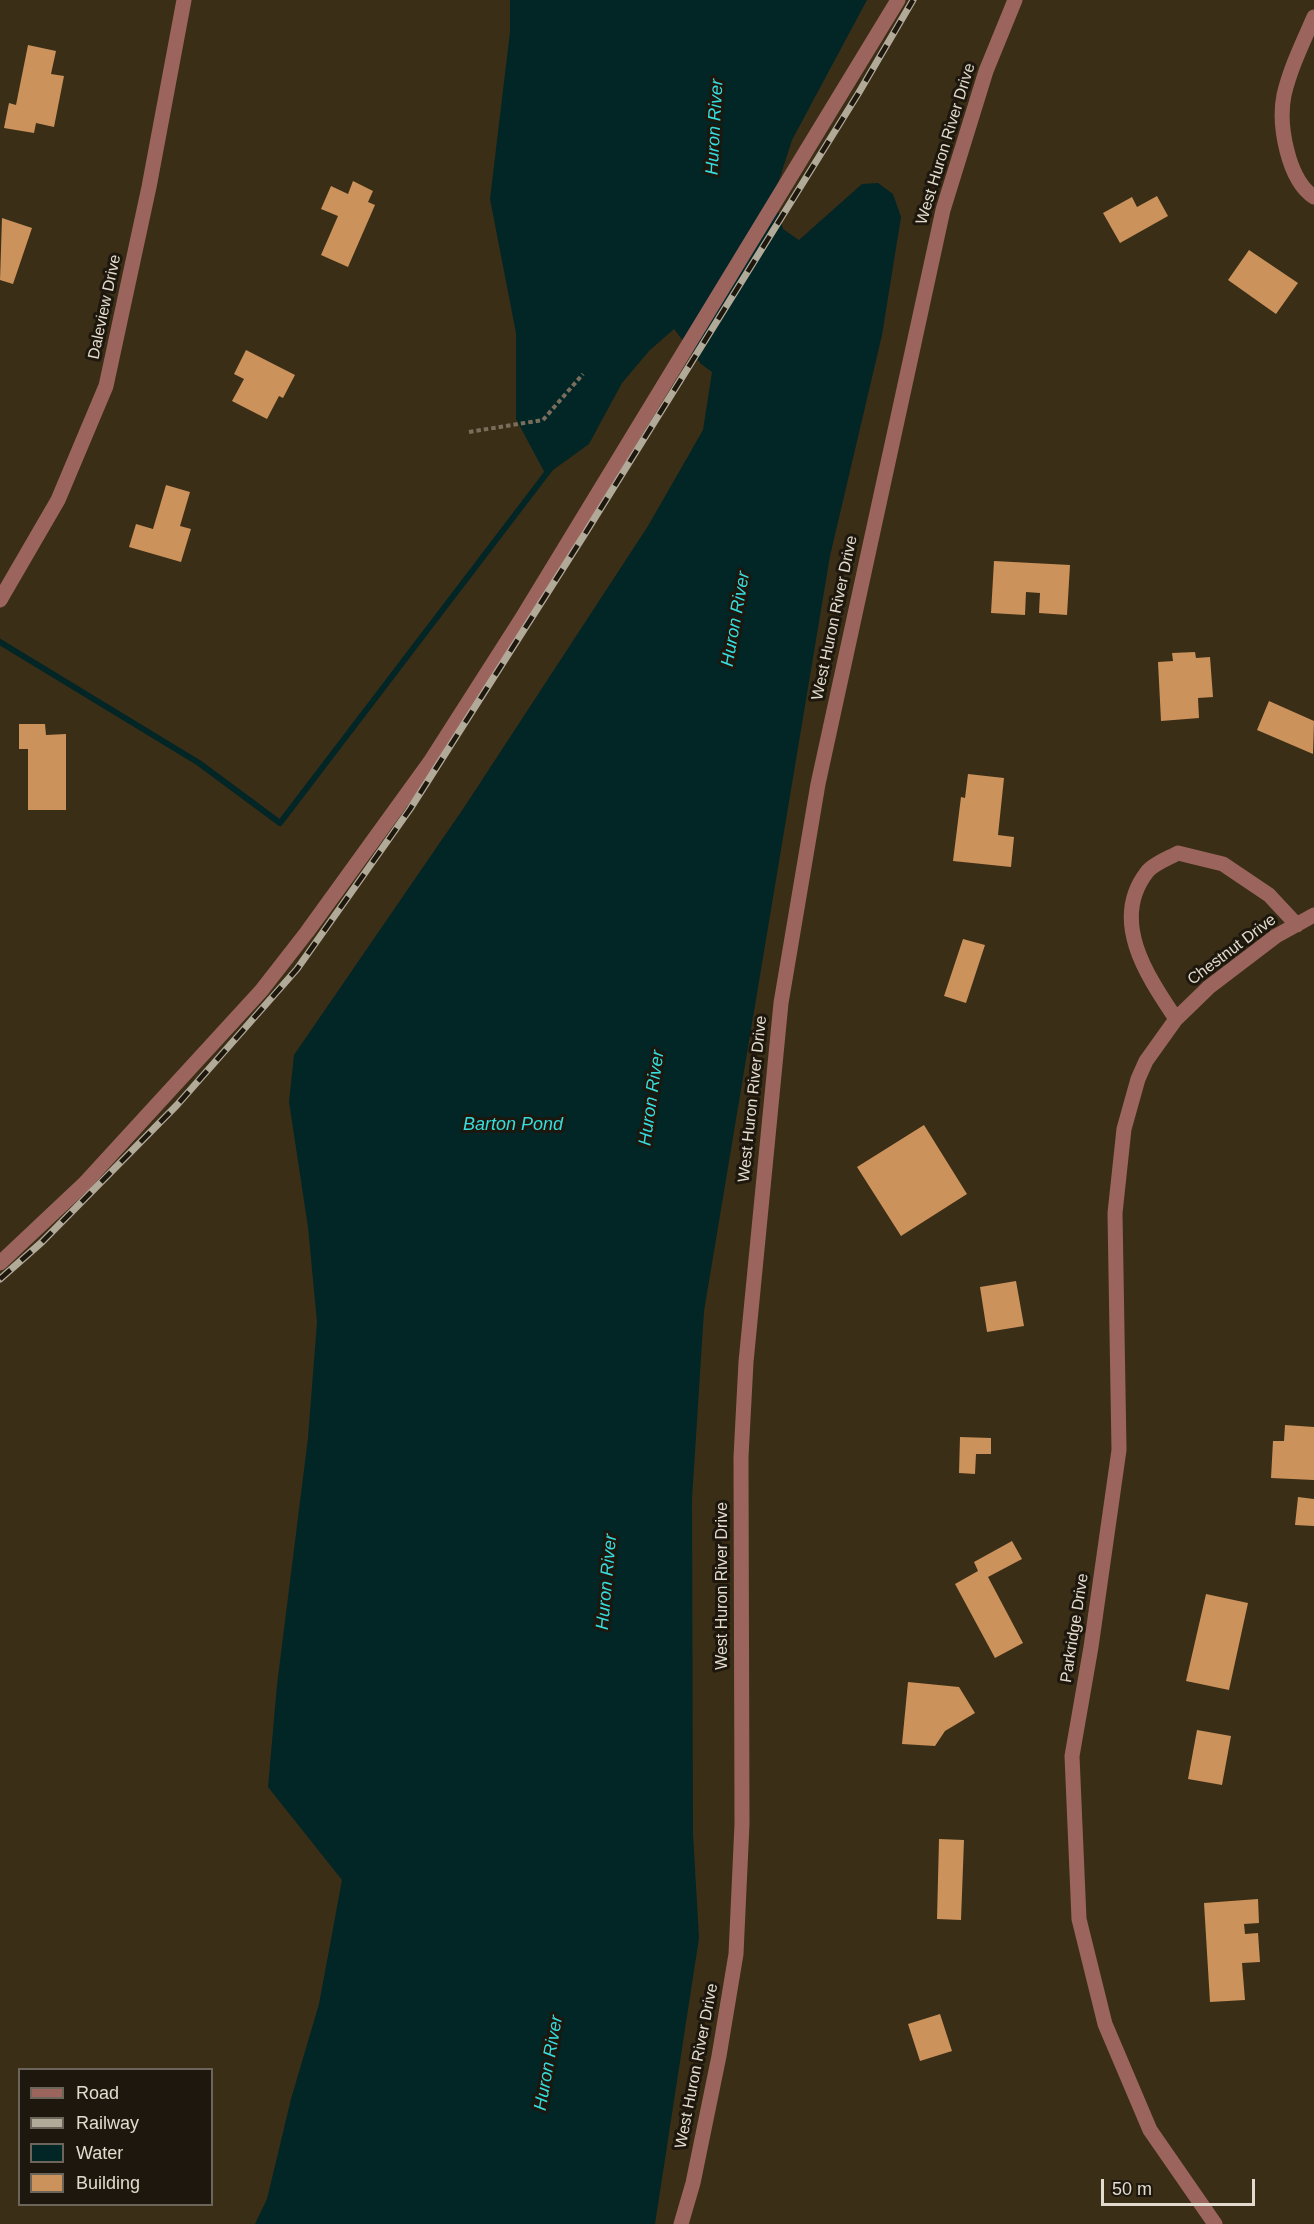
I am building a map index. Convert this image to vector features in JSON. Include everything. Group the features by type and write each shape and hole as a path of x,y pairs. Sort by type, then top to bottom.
{"street":[{"name":"Daleview Drive","path":"0,600 58,500 106,386 149,187 184,0"},
{"path":"0,1263 84,1184 261,991 307,932 430,762 522,618 681,353 785,188 898,0"},
{"name":"West Huron River Drive","path":"681,2224 693,2183 719,2056 736,1954 742,1824 741,1456 746,1362 781,1003 818,784 943,210 986,71 1015,0"},
{"path":"1314,17 1284,97 1286,150 1304,190 1314,198"},
{"path":"1176,1019 1144,970 1132,931 1132,898 1148,870 1178,853 1223,864 1269,895 1297,925"},
{"name":"Chestnut Drive","path":"1176,1019 1209,987 1275,936 1314,915"},
{"name":"Parkridge Drive","path":"1176,1019 1146,1060 1138,1079 1124,1129 1115,1213 1119,1450 1091,1647 1072,1756 1079,1919 1105,2024 1150,2130 1215,2224"}],"path":[{"path":"469,432 543,420 583,374"}],"water":[{"name":"Barton Pond","path":"510,0 867,0 792,140 774,196 783,229 799,240 862,184 878,183 893,194 901,217 882,335 830,556 704,1311 692,1499 693,1834 699,1938 655,2224 255,2224 267,2199 291,2099 319,2004 342,1880 268,1787 277,1685 308,1438 317,1322 308,1227 289,1102 294,1055 465,806 648,526 703,430 712,372 701,364 674,329 649,351 622,383 589,444 546,475 516,419 516,333 490,199 510,32"}],"building":[{"path":"28,45 56,51 51,74 64,76 54,127 36,123 34,133 4,128 9,103 16,105"},
{"path":"353,181 373,191 368,202 375,205 348,267 321,255 338,216 321,209 331,186 348,194"},
{"path":"1157,196 1168,216 1120,243 1103,213 1132,197 1137,207"},
{"path":"2,218 32,228 13,284 0,280"},
{"path":"1249,250 1298,283 1276,314 1228,280"},
{"path":"246,350 295,375 283,398 279,396 267,419 232,401 244,379 234,374"},
{"path":"166,485 190,492 180,526 191,529 181,562 129,547 136,524 153,529"},
{"path":"994,561 1070,565 1067,615 1039,613 1040,593 1026,592 1025,615 991,613"},
{"path":"1195,652 1196,658 1210,657 1213,697 1198,698 1199,718 1161,721 1158,662 1173,661 1172,653"},
{"path":"1269,701 1314,721 1313,754 1257,730"},
{"path":"19,724 45,724 46,735 66,734 66,810 28,810 28,749 19,749"},
{"path":"968,774 1004,778 998,835 1014,837 1011,867 953,861 961,797 965,798"},
{"path":"963,939 985,945 966,1003 944,996"},
{"path":"924,1125 967,1194 901,1236 857,1167"},
{"path":"1016,1281 1024,1326 987,1332 980,1287"},
{"path":"1285,1425 1314,1427 1314,1480 1271,1478 1273,1441 1284,1441"},
{"path":"960,1437 991,1438 991,1454 976,1454 975,1474 959,1473"},
{"path":"1298,1497 1314,1499 1314,1526 1295,1525"},
{"path":"1012,1541 1022,1559 988,1577 1023,1643 995,1658 955,1584 978,1571 974,1562"},
{"path":"1206,1594 1248,1603 1229,1690 1186,1681"},
{"path":"908,1682 959,1687 975,1713 945,1731 935,1746 902,1744"},
{"path":"1197,1730 1231,1736 1222,1785 1188,1779"},
{"path":"939,1839 964,1840 961,1920 937,1919"},
{"path":"1258,1899 1259,1923 1244,1924 1245,1934 1258,1933 1260,1962 1242,1963 1245,2000 1210,2002 1204,1903"},
{"path":"940,2014 952,2051 920,2061 908,2024"}],"waterway":[{"path":"0,642 199,763 280,823 550,469"}],"railway":[{"path":"0,1279 42,1242 177,1105 297,969 410,809 586,532 858,94 913,0"}],"water label":[{"name":"Huron River","path":"715,127"},
{"name":"Huron River","path":"736,619"},
{"name":"Huron River","path":"652,1098"},
{"name":"Huron River","path":"607,1582"},
{"name":"Huron River","path":"549,2063"}]}
